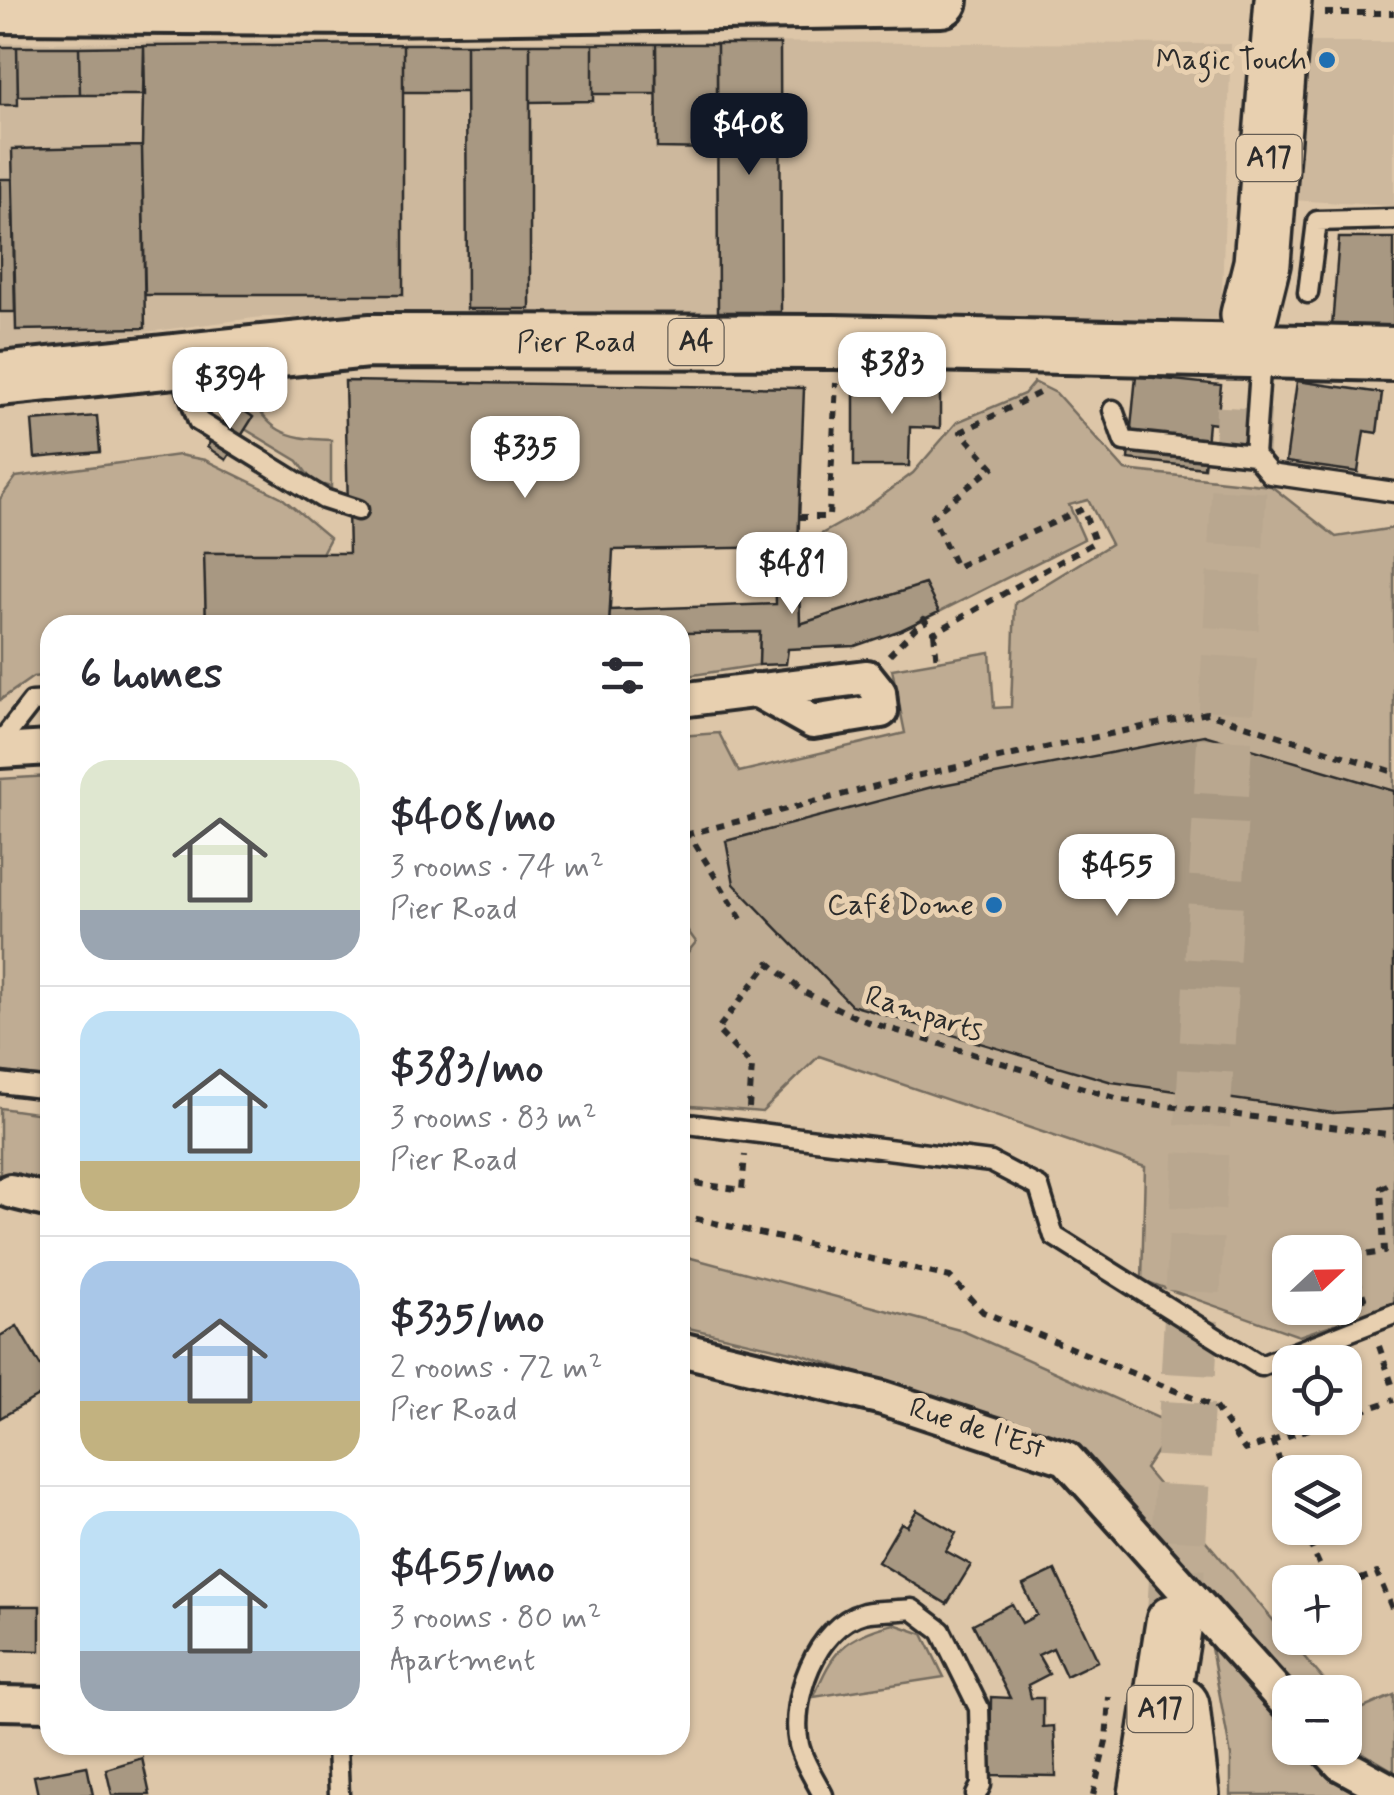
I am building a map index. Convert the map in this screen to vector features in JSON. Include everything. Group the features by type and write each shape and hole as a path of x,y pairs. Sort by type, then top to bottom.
{"highway":[{"name":"A17","path":"1255,333 1262,263 1272,4"},
{"name":"A17","path":"1147,1795 1174,1623 1191,1795"}],"main road":[{"path":"0,6 396,8 942,0"},
{"name":"Pier Road","path":"3,381 369,342 834,342 1057,347 1255,333 1394,354"}],"street":[{"path":"690,699 756,690 813,722 880,711 879,692 866,676"},
{"path":"0,752 40,749"},
{"path":"10,1192 40,1199"},
{"name":"Rue de l'Est","path":"690,1351 883,1398 1066,1458 1272,1687"},
{"path":"0,1703 40,1704"},
{"path":"1343,1765 1394,1793"}],"lane":[{"path":"1308,293 1316,220 1394,219"},
{"path":"1255,333 1254,455 1270,474 1394,492"},
{"path":"177,360 198,420 324,499 358,510"},
{"path":"1113,410 1124,441 1254,455"},
{"path":"0,743 32,702 40,701"},
{"path":"0,1083 40,1087"},
{"path":"690,1123 991,1162 1039,1187 1054,1236 1261,1366 1394,1314"},
{"path":"823,1795 800,1748 796,1717 806,1674 827,1638 862,1614 912,1610 941,1631 980,1708 981,1785 976,1795"},
{"path":"337,1755 339,1795"}],"path":[{"path":"1272,4 1394,13"},
{"path":"799,517 829,518 834,342"},
{"path":"934,633 1095,542 1083,509 956,567 932,516 993,467 961,432 1040,392 1057,347"},
{"path":"866,676 924,619 934,633 937,663"},
{"path":"690,834 911,777 1206,713 1394,772"},
{"path":"690,836 741,919"},
{"name":"Ramparts","path":"690,1183 742,1190 752,1066 717,1030 769,962 802,992 859,1019 1122,1100 1394,1135"},
{"path":"1394,1182 1381,1188 1384,1252 1350,1257 1394,1390"},
{"path":"690,1216 950,1277 983,1312 1215,1408 1246,1450 1287,1435"},
{"path":"1362,1411 1394,1400"},
{"path":"1272,1440 1278,1455"},
{"path":"1362,1579 1378,1573 1394,1613"},
{"path":"1093,1795 1106,1741 1109,1696"}],"shaded area":[{"path":"1297,42 1394,42 1394,206 1290,200"},
{"path":"0,43 1231,44 1221,320 262,317 0,351"},
{"path":"1034,382 1056,393 1125,470 1271,486 1336,537 1394,528 1394,1304 1362,1315 1362,1235 1272,1235 1272,1325 1332,1325 1299,1336 1142,1280 1145,1167 819,1056 762,1112 690,1106 690,950 696,942 690,934 690,735 719,733 739,772 905,733 892,669 990,652 994,708 1011,707 1015,603 1111,544 1088,500 1069,505 1084,539 939,612 924,584 800,624 798,547 859,513 913,473 957,422 1024,394"},
{"path":"245,388 262,414 279,430 331,440 331,487 313,482 298,461 245,429 252,416 234,405 227,415 216,405 210,391"},
{"path":"179,455 205,460 281,497 330,538 322,553 205,553 206,615 40,615 40,676 0,700 0,499 16,477"},
{"path":"760,632 759,665 690,675 690,633"},
{"path":"40,777 40,1076 0,1072 0,779"},
{"path":"0,1108 40,1114 40,1184 0,1175"},
{"path":"690,1258 963,1331 1174,1425 1145,1469 1272,1619 1272,1655 1303,1655 1320,1675 1279,1675 1078,1446 800,1354 690,1328"},
{"path":"894,1624 923,1634 944,1677 814,1697 827,1668 842,1648 863,1634"},
{"path":"1209,1637 1272,1707 1272,1765 1324,1765 1343,1786 1361,1795 1231,1795 1231,1756"},
{"path":"1394,1695 1394,1771 1362,1752 1362,1709"}],"building":[{"path":"403,44 403,295 145,295 144,46"},
{"path":"403,44 466,44 466,92 403,92"},
{"path":"466,44 530,44 530,309 467,309"},
{"path":"530,44 593,44 593,101 530,102"},
{"path":"593,44 656,44 656,94 593,94"},
{"path":"656,44 717,44 717,149 657,148"},
{"path":"717,44 780,44 781,312 718,312"},
{"path":"144,46 145,95 80,95 79,47"},
{"path":"0,47 17,47 18,105 0,105"},
{"path":"17,47 79,47 80,95 18,96"},
{"path":"142,146 145,328 16,330 12,149"},
{"path":"0,179 12,179 15,312 0,312"},
{"path":"1339,238 1394,238 1394,329 1332,327"},
{"path":"854,376 940,377 940,428 910,427 909,466 854,466"},
{"path":"1136,376 1221,385 1217,424 1208,423 1204,468 1128,459"},
{"path":"345,381 804,388 798,547 613,550 610,615 206,615 204,553 349,553"},
{"path":"1297,381 1382,393 1377,433 1364,431 1358,472 1286,462"},
{"path":"234,404 253,417 226,460 207,447"},
{"path":"97,416 100,452 35,458 32,421"},
{"path":"775,547 798,547 800,624 925,584 939,612 855,646 788,649 786,664 759,665 760,632 690,633 690,615 610,615 610,610 776,604"},
{"path":"1204,735 1394,791 1394,1109 1333,1113 1112,1082 851,1005 734,884 726,841 932,787"},
{"path":"17,1326 40,1365 40,1395 0,1418 0,1336"},
{"path":"917,1510 956,1533 946,1551 971,1565 947,1604 878,1562 901,1523 907,1526"},
{"path":"1055,1570 1098,1661 1066,1676 1053,1648 1038,1655 1049,1674 1028,1685 1031,1698 1043,1698 1043,1727 1054,1726 1056,1776 990,1775 991,1697 1010,1698 973,1624 1012,1604 1022,1623 1037,1615 1023,1585"},
{"path":"0,1606 40,1606 40,1651 0,1650"},
{"path":"142,1758 150,1795 112,1795 106,1769"},
{"path":"87,1766 93,1795 38,1795 34,1776"}],"tunnel":[{"path":"1174,1623 1249,315"}],"place":[{"name":"Magic Touch","path":"1327,60"},
{"name":"Café Dome","path":"994,905"}]}
